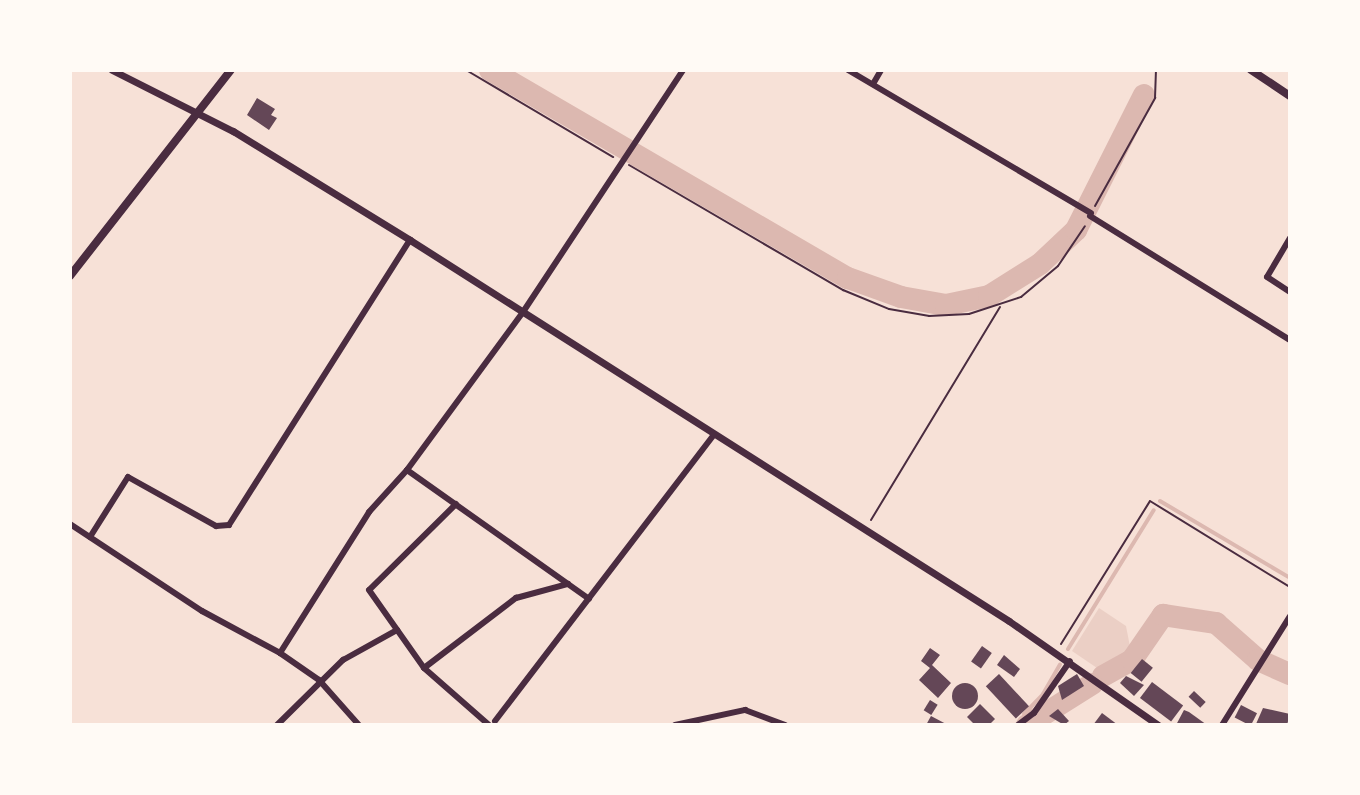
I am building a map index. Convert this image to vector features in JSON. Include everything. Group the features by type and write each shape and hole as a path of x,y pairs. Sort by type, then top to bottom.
{"main road":[{"path":"70,276 231,70"},
{"path":"1251,70 1290,96"}],"street":[{"path":"112,70 196,112 410,240 1070,661 1158,725"},
{"path":"280,653 369,512 407,470 523,312 627,161 683,70"},
{"path":"848,70 1072,202 1290,340"},
{"path":"873,84 881,70"},
{"path":"1290,238 1267,277 1290,292"},
{"path":"90,537 128,477 216,526 229,525 410,240"},
{"path":"456,504 369,590 424,668 494,724 714,435"},
{"path":"407,470 589,599"},
{"path":"70,524 202,611 280,653 319,680 359,725"},
{"path":"424,668 516,598 568,584"},
{"path":"1222,725 1290,616"},
{"path":"277,725 319,680 397,630"},
{"path":"1018,725 1042,703 1070,661"},
{"path":"675,725 745,710 785,725"}],"path":[{"path":"466,70 627,161 843,290 889,309 929,316 1000,306 1021,297 1058,266 1155,98 1156,70"},
{"path":"866,529 1000,306"},
{"path":"1056,652 1150,501 1290,587"}],"shaded area":[{"path":"1099,608 1126,626 1131,652 1100,670 1072,651"}],"building":[{"path":"257,98 275,109 271,115 277,118 269,130 247,115"},
{"path":"982,646 992,653 981,668 971,662"},
{"path":"930,648 940,655 932,665 951,683 938,698 919,680 930,668 921,661"},
{"path":"1004,655 1020,669 1014,677 997,665"},
{"path":"1142,659 1153,668 1142,682 1131,673"},
{"path":"999,674 1029,706 1016,718 986,686"},
{"path":"1077,674 1084,686 1062,700 1058,686"},
{"path":"1126,676 1144,685 1134,696 1120,683"},
{"path":"1152,682 1183,705 1171,721 1140,698"},
{"path":"965,683 974,687 978,696 974,705 965,709 956,705 952,696 956,687"},
{"path":"1194,691 1206,702 1200,708 1189,697"},
{"path":"930,700 938,705 931,715 924,710"},
{"path":"980,704 995,719 989,725 975,725 967,717"},
{"path":"1241,705 1257,713 1251,725 1235,717"},
{"path":"1263,708 1290,714 1287,725 1256,724"},
{"path":"1058,709 1069,721 1064,725 1049,716"},
{"path":"1184,710 1189,712 1207,725 1176,725"},
{"path":"1102,713 1118,725 1093,725"},
{"path":"931,716 948,725 926,725"}],"waterway":[{"path":"490,70 848,278 901,297 946,305 989,296 1040,264 1076,230 1144,95"},
{"path":"1160,501 1290,578"},
{"path":"1068,649 1154,510"},
{"path":"1103,676 1132,660 1163,615 1216,623 1258,660 1290,674"},
{"path":"1024,714 1043,694 1060,664"},
{"path":"1027,725 1092,684"}]}
